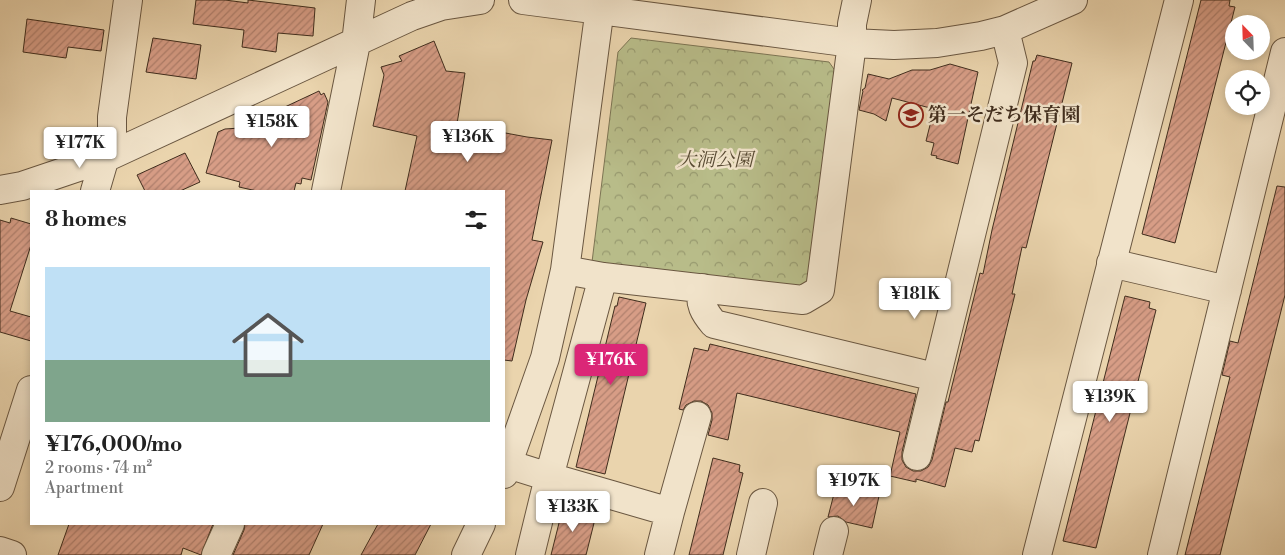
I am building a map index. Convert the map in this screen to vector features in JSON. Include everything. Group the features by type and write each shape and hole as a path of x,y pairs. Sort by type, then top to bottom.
{"street":[{"path":"95,190 112,133 112,117 128,0"},
{"path":"326,190 356,43 361,0"},
{"path":"0,190 22,186 105,158 412,16 441,6 480,0"},
{"path":"523,0 600,5 852,43 894,45 937,43 1006,30 1073,0"},
{"path":"566,270 603,277 803,300 820,290 852,43 852,24 857,0"},
{"path":"1036,555 1179,0"},
{"path":"600,5 566,270 545,358 506,469 549,478 670,512"},
{"path":"917,456 1013,63 1006,30"},
{"path":"1162,555 1285,52"},
{"path":"1111,263 1227,290"},
{"path":"530,555 603,277"},
{"path":"702,288 700,298 703,310 714,324 935,377"},
{"path":"0,487 30,393"},
{"path":"659,555 697,416"},
{"path":"751,555 763,504"},
{"path":"216,555 230,525"},
{"path":"466,555 481,525"},
{"path":"0,551 12,555"}],"green space":[{"name":"大洞公園","path":"631,38 829,62 836,72 810,281 800,288 592,262 618,52"}],"building":[{"path":"196,0 225,0 248,3 248,0 315,8 313,36 278,33 276,52 242,47 244,30 193,24"},
{"path":"1201,0 1230,0 1229,6 1235,7 1233,15 1225,15 1225,46 1175,243 1142,234"},
{"path":"27,19 104,30 101,51 68,47 66,58 23,52"},
{"path":"153,38 201,45 196,79 146,72"},
{"path":"434,41 446,71 465,73 457,124 552,140 532,240 543,242 526,300 512,361 505,360 505,190 405,190 417,136 373,126 384,75 381,67 402,61 399,56"},
{"path":"1037,55 1072,63 1026,248 1022,247 1012,294 1015,294 979,441 975,440 972,452 955,448 945,487 916,479 916,482 890,476 900,432 737,393 728,440 708,435 712,413 708,405 701,401 694,401 686,405 683,410 679,409 694,348 708,351 710,344 916,394 902,452 902,460 906,467 913,471 921,471 928,467 932,460 946,402 948,402 980,273 983,274 1033,61 1035,61"},
{"path":"950,64 978,72 958,164 931,155 934,143 926,141 934,109 892,98 886,121 874,114 859,110 862,90 865,88 868,74 889,79 912,70 930,70"},
{"path":"319,91 321,95 324,93 328,102 311,180 302,178 301,184 296,183 294,190 252,190 239,187 240,182 206,173 218,132 225,129 240,128"},
{"path":"185,153 200,182 182,190 144,190 137,175"},
{"path":"1277,186 1285,187 1285,295 1220,555 1185,555 1230,377 1222,375 1230,341 1238,343"},
{"path":"11,218 30,224 30,248 10,311 30,317 30,341 0,332 0,220 10,223"},
{"path":"1125,296 1150,302 1149,308 1156,310 1096,548 1063,541"},
{"path":"619,297 646,303 605,474 576,467 615,306 617,306"},
{"path":"713,458 740,465 739,472 743,473 723,555 689,555"},
{"path":"836,486 879,496 872,528 846,522 838,516 828,517"},
{"path":"563,507 596,515 586,555 551,555"},
{"path":"69,525 213,525 201,555 183,548 181,555 58,555"},
{"path":"245,525 323,525 309,555 233,555"},
{"path":"377,525 430,525 415,555 361,555"}],"place":[{"name":"第一そだち保育園","path":"911,115"}]}
